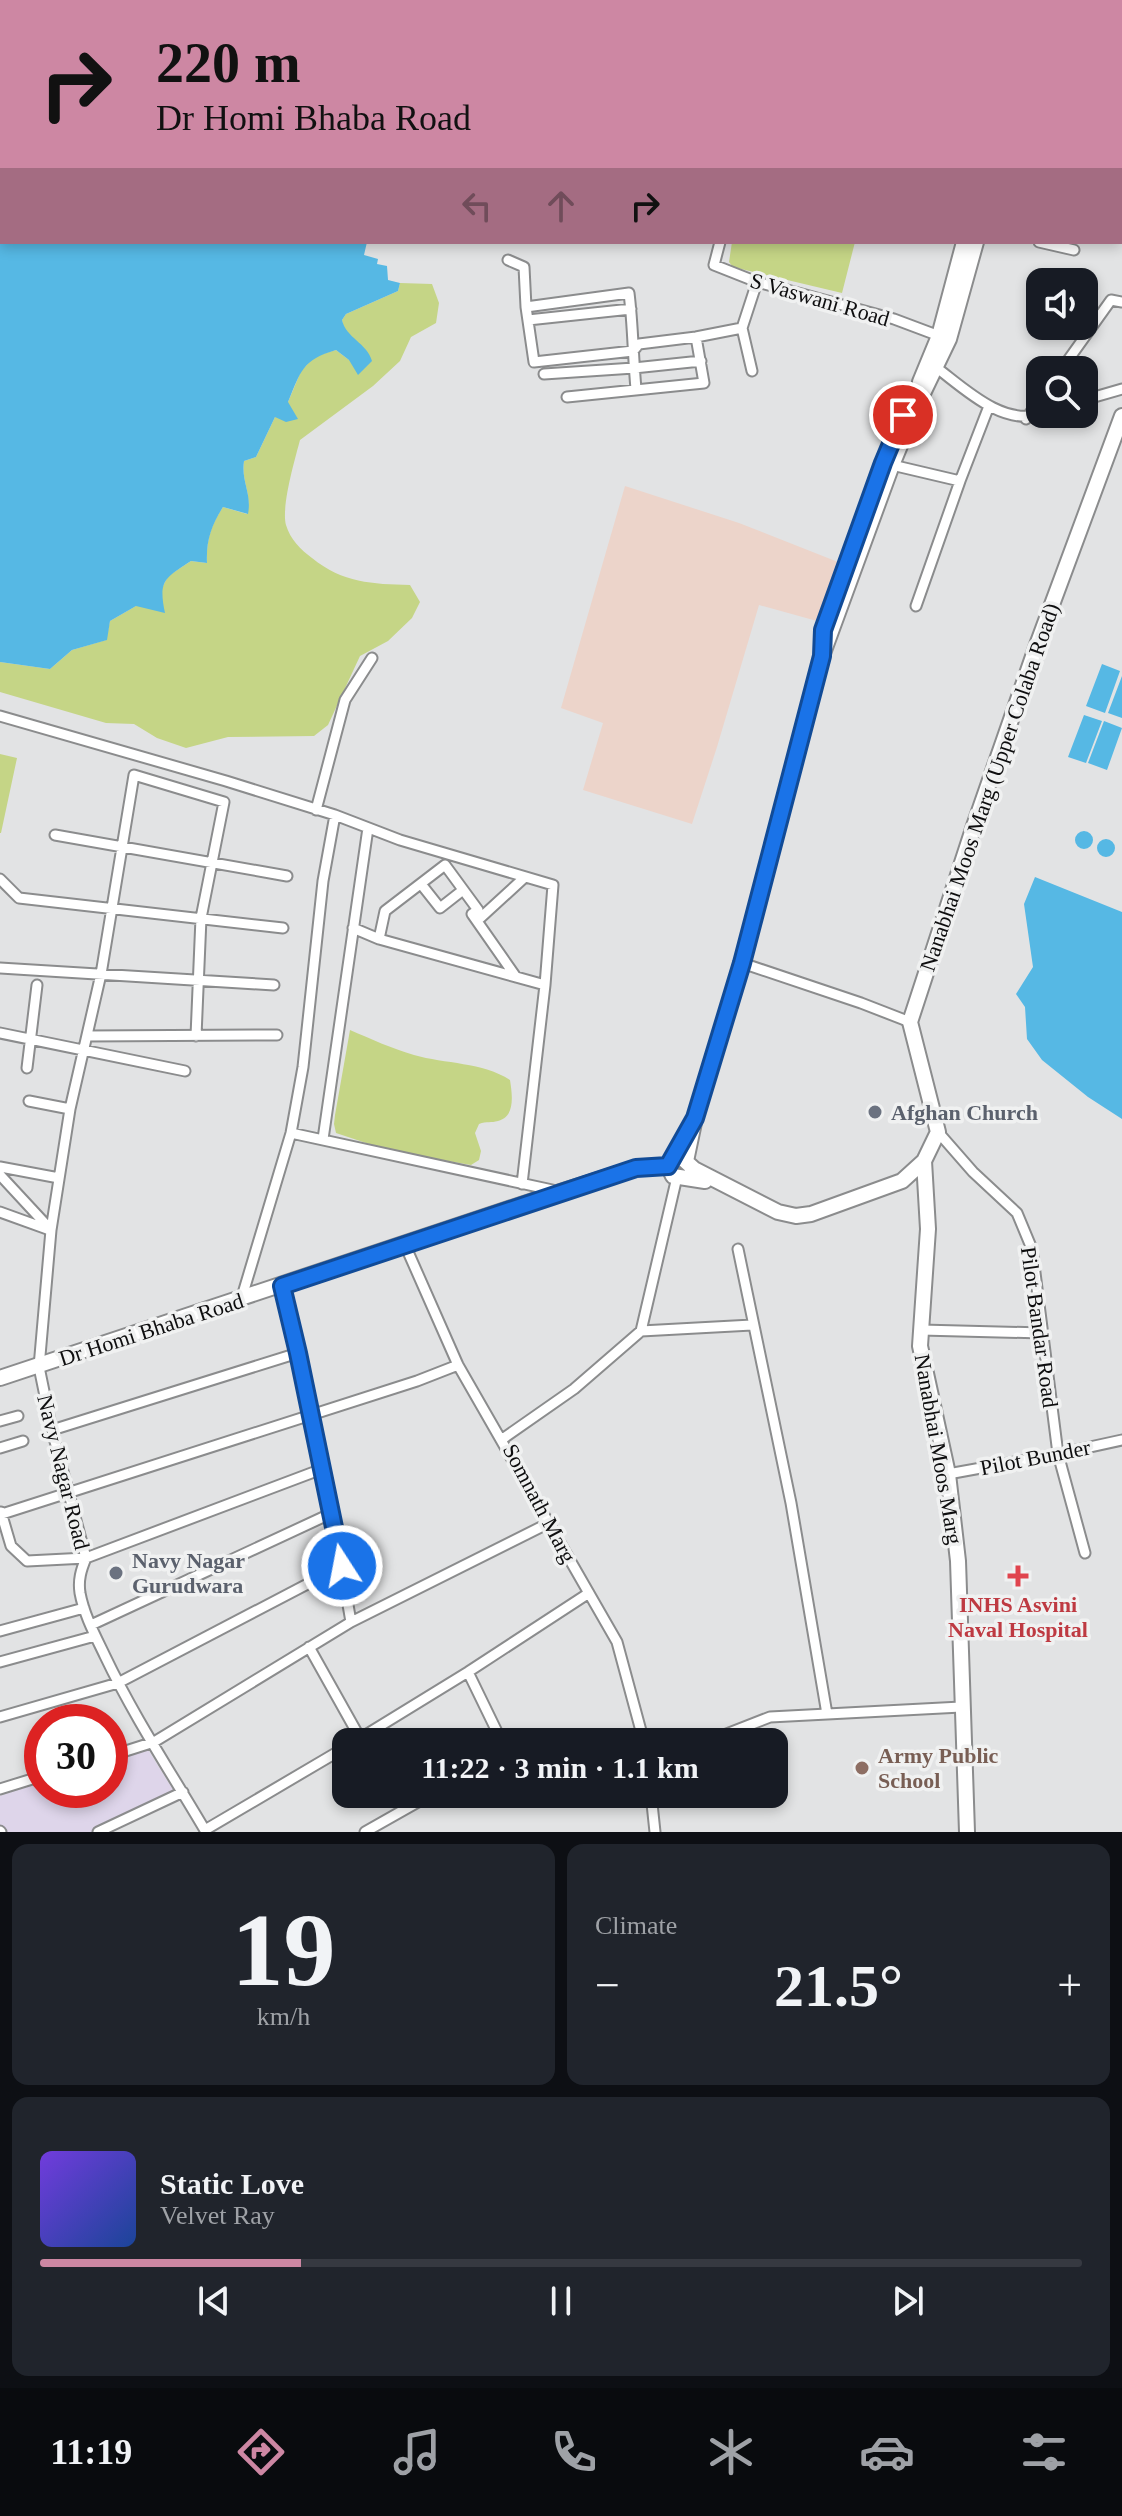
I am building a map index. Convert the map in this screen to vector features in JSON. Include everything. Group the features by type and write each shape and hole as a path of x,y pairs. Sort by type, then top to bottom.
{"main road":[{"path":"678,1168 742,963 822,656 892,465 913,414 937,368 964,244"},
{"path":"822,656 823,630 883,463 944,337 975,244"},
{"name":"Nanabhai Moos Marg (Upper Colaba Road)","path":"910,1022 1026,674 1122,416"},
{"path":"910,1022 938,1132 924,1161"},
{"name":"Dr Homi Bhaba Road","path":"0,1378 636,1168 678,1168 738,1190 778,1212 796,1216 811,1214 902,1181 924,1161"},
{"name":"Nanabhai Moos Marg","path":"924,1161 928,1229 920,1346 948,1474 958,1561 967,1832"}],"street":[{"name":"S Vaswani Road","path":"719,244 714,265 757,282 894,319 944,337"},
{"path":"1048,244 1074,250"},
{"path":"508,260 524,267 534,362 633,351 639,344 742,328"},
{"path":"752,371 742,328 757,282"},
{"path":"526,307 629,293 636,389"},
{"path":"1071,356 1111,300 1122,302"},
{"path":"528,320 631,309"},
{"path":"567,397 704,383 696,337"},
{"path":"544,374 701,361"},
{"path":"937,368 989,406 1026,419"},
{"path":"1098,396 1122,389"},
{"path":"916,606 989,406"},
{"path":"892,465 960,481"},
{"path":"316,810 345,700 372,658"},
{"path":"0,716 335,815 553,885 522,1184"},
{"name":"Navy Nagar Road","path":"206,1831 118,1683 84,1608 80,1575 86,1558 52,1430 39,1367 51,1230 70,1109 101,974 134,775 224,802 213,862"},
{"path":"241,1300 291,1133 303,1067 323,881 335,815"},
{"path":"323,1139 368,828"},
{"path":"55,835 287,876"},
{"path":"196,1036 201,918 213,862"},
{"path":"379,939 385,911 445,865 478,910 472,914 516,977"},
{"path":"477,921 525,877"},
{"path":"0,879 19,898 283,928"},
{"path":"421,884 440,908 463,890"},
{"path":"353,928 379,939 545,985"},
{"path":"742,963 910,1022"},
{"path":"0,968 274,985"},
{"path":"27,1068 37,985"},
{"path":"0,1033 185,1071"},
{"path":"87,1036 277,1035"},
{"path":"29,1101 70,1109"},
{"name":"Pilot Bandar Road","path":"938,1132 973,1172 1017,1213 1032,1249 1058,1454 1085,1553"},
{"path":"291,1133 560,1192"},
{"path":"0,1167 59,1178"},
{"path":"678,1168 641,1331 752,1325"},
{"path":"0,1175 51,1230"},
{"path":"0,1212 51,1230"},
{"path":"405,1245 458,1365 501,1440"},
{"path":"738,1249 791,1503 827,1714"},
{"path":"282,1286 332,1513 351,1622"},
{"path":"921,1330 1042,1333"},
{"name":"Somnath Marg","path":"640,1728 617,1642 501,1440 574,1389 641,1331"},
{"path":"52,1430 298,1353"},
{"path":"322,1469 86,1558 27,1561 11,1546 1,1511 69,1493 458,1365"},
{"path":"0,1421 18,1416"},
{"name":"Pilot Bunder","path":"948,1474 1122,1440"},
{"path":"0,1448 23,1441"},
{"path":"91,1625 332,1513"},
{"path":"128,1750 154,1742 351,1622 549,1523"},
{"path":"0,1717 118,1683 342,1566"},
{"path":"377,1728 589,1593"},
{"path":"0,1631 84,1608"},
{"path":"0,1662 95,1636"},
{"path":"309,1647 351,1728"},
{"path":"468,1672 495,1728"},
{"path":"742,1728 770,1717 961,1707"},
{"path":"206,1831 332,1755"},
{"path":"0,1789 24,1782"},
{"path":"98,1832 183,1792"},
{"path":"365,1832 407,1808"},
{"path":"652,1808 655,1832"}],"shaded area":[{"path":"625,486 739,523 838,562 817,621 759,605 692,824 583,790 603,723 561,708"},
{"path":"147,1748 175,1793 92,1832 4,1832 0,1824 0,1796 24,1788 24,1808 128,1808 128,1754"}],"green space":[{"path":"732,244 854,244 842,293 733,267 729,262"},
{"path":"400,283 432,284 439,303 436,323 411,337 400,361 373,386 300,440 287,495 286,525 293,539 308,555 335,573 347,577 370,583 410,585 420,602 412,618 388,641 360,656 328,725 314,736 228,737 186,748 157,738 134,724 106,723 0,692 0,662 50,669 72,650 106,640 110,621 160,592 168,576 191,561 207,563 210,533 223,507 247,514 244,461 256,457 275,417 288,402 301,371 315,356 336,350 349,360 342,320 346,314 398,291"},
{"path":"0,754 17,758 1,833 0,833"},
{"path":"350,1030 406,1053 488,1070 510,1080 512,1104 508,1115 498,1121 479,1124 475,1133 481,1151 479,1160 471,1165 390,1151 336,1133 335,1115"}],"water":[{"path":"0,244 367,244 364,255 378,259 377,264 387,266 388,280 400,283 398,291 346,314 342,320 372,361 358,375 349,360 336,350 316,358 304,368 288,402 298,419 286,422 275,417 256,457 244,461 248,514 223,507 210,534 207,563 191,561 166,581 162,593 165,613 136,606 110,621 107,640 72,650 50,669 0,662"},
{"path":"1102,664 1120,671 1105,713 1086,706"},
{"path":"1122,676 1122,718 1108,713"},
{"path":"1084,715 1102,721 1086,763 1068,757"},
{"path":"1104,721 1122,728 1107,770 1088,763"},
{"path":"1084,831 1093,840 1084,849 1075,840"},
{"path":"1106,839 1115,848 1106,857 1097,848"},
{"path":"1035,877 1122,912 1122,1119 1088,1097 1042,1060 1027,1039 1025,1007 1016,994 1033,967 1024,904"}],"place":[{"name":"Afghan Church","path":"875,1112"},
{"name":"Navy Nagar Gurudwara","path":"116,1573"},
{"name":"INHS Asvini Naval Hospital","path":"1018,1576"},
{"name":"Army Public School","path":"862,1768"}],"route":[{"path":"342,1566 282,1286 636,1168 668,1166 695,1118 742,963 822,656 823,630 903,415"}]}
